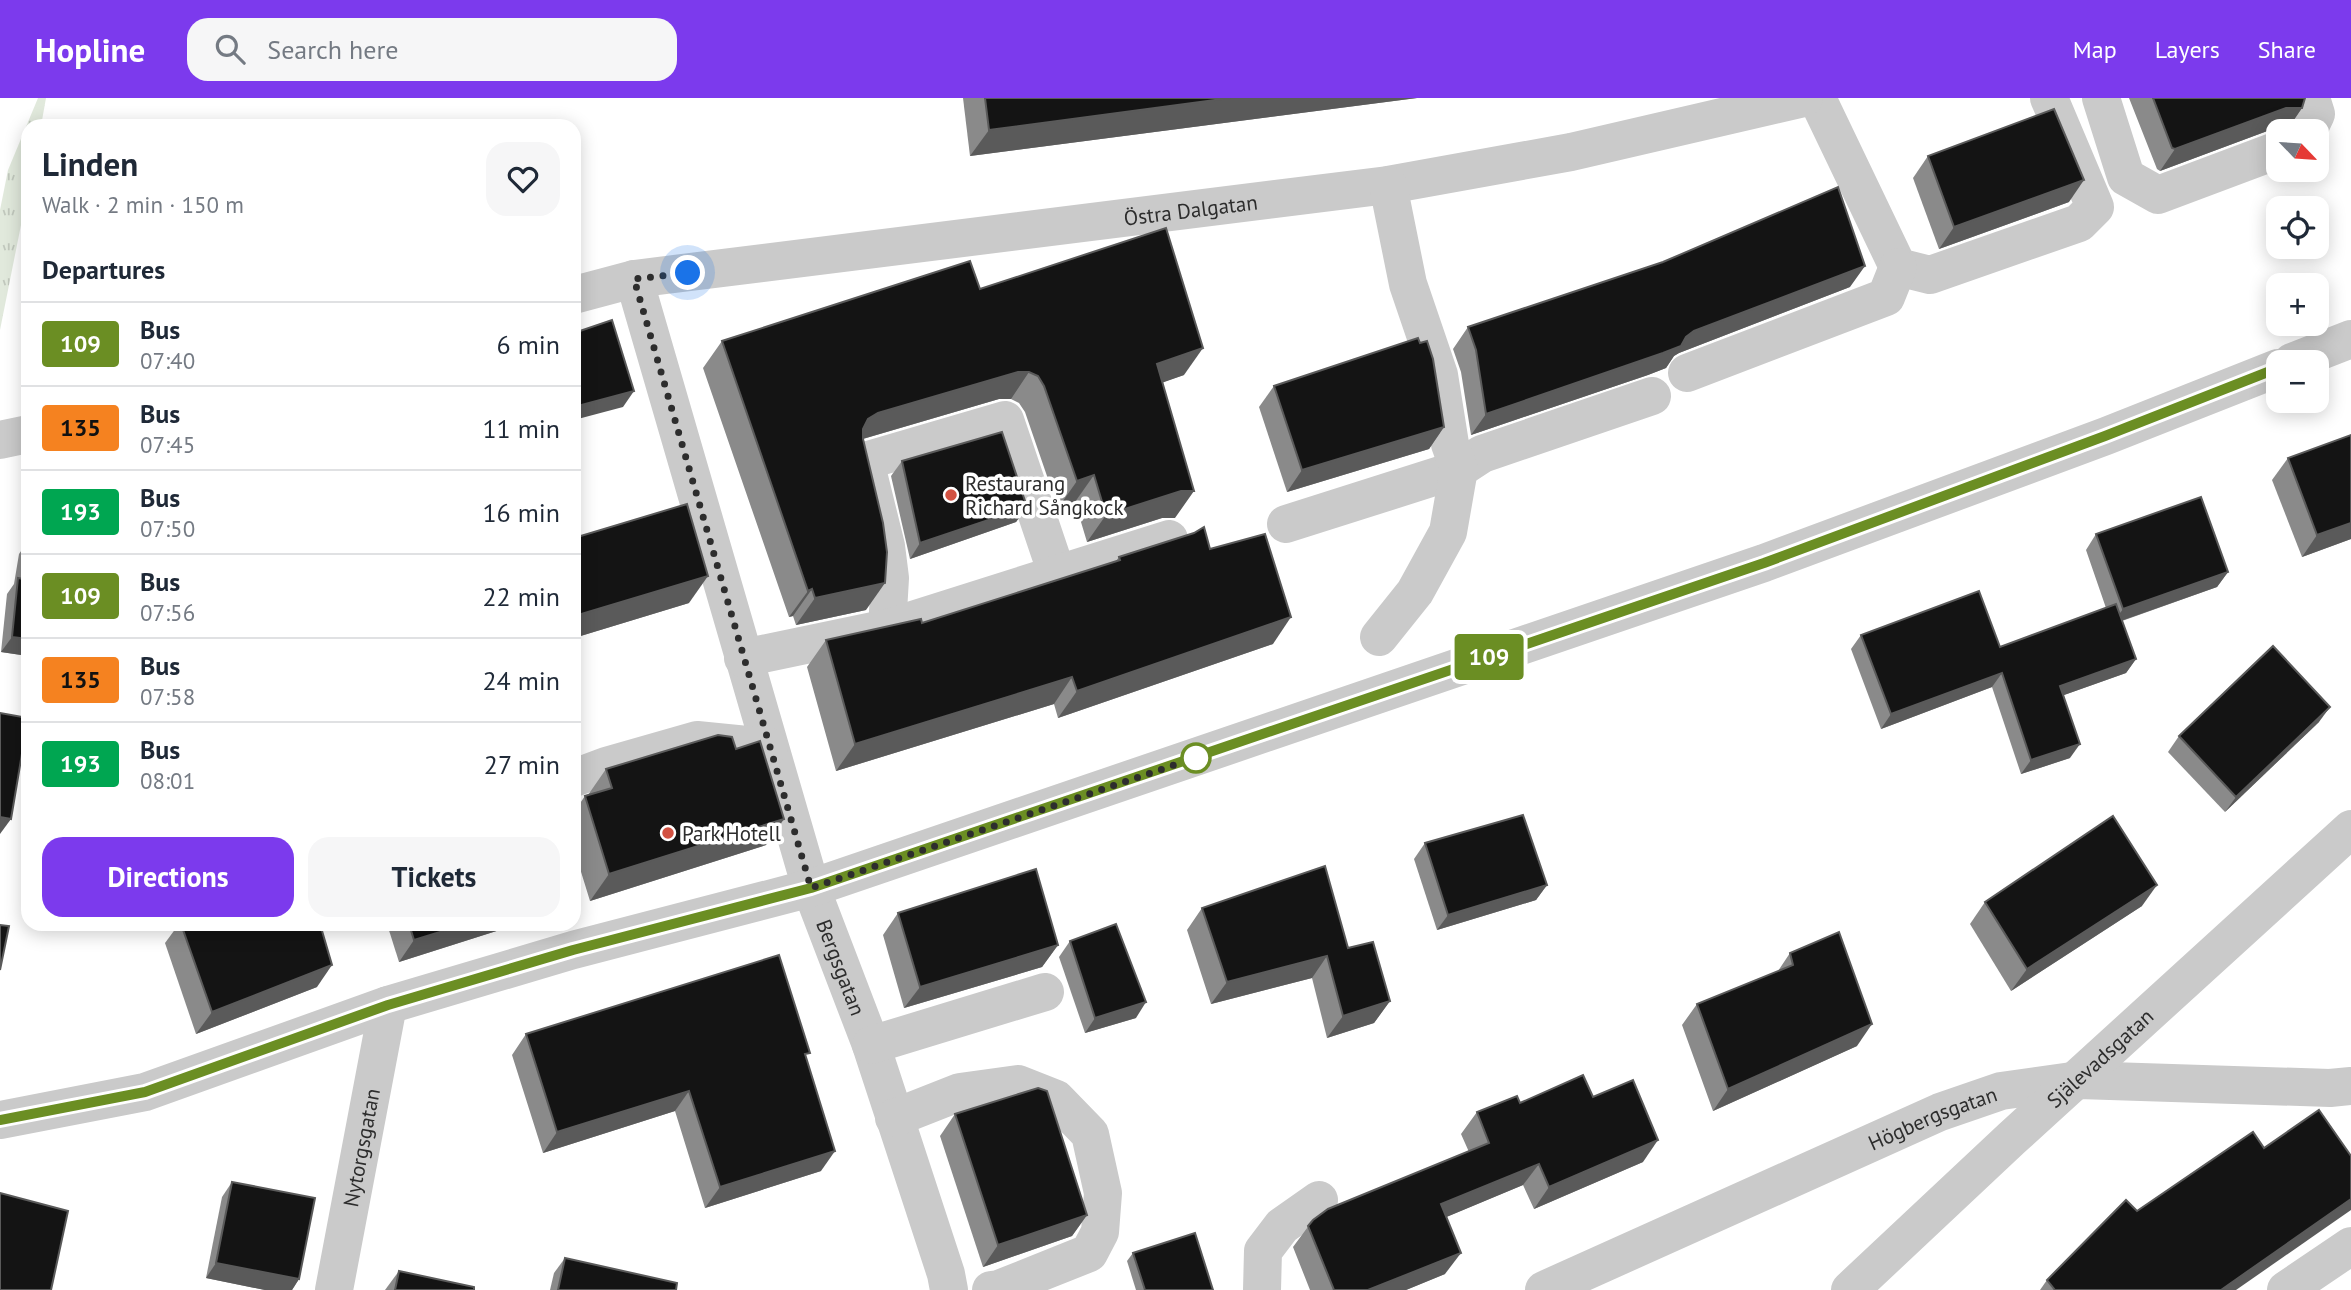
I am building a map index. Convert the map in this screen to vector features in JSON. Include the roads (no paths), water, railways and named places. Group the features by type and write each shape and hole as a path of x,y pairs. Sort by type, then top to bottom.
{"street":[{"name":"Östra Dalgatan","path":"581,293 634,279 1388,186 1572,152 1804,98"},
{"path":"1687,373 1886,297 1898,267 1817,98"},
{"path":"1898,267 1930,275 2079,223 2095,206 2049,98"},
{"path":"2101,98 2126,177 2158,195 2266,154"},
{"path":"2311,98 2316,114 2314,119"},
{"path":"1379,637 1415,592 1448,532 1459,470 1450,444 1439,375 1408,284 1388,186"},
{"name":"Bergsgatan","path":"634,279 811,888 871,1045 949,1290"},
{"path":"2323,350 2351,339"},
{"path":"0,1120 145,1092 569,937 811,888 1764,563 2105,436 2266,373"},
{"path":"1286,524 1459,470 1482,454 1652,396"},
{"path":"887,628 890,578 886,546 865,461 1005,420 1056,574"},
{"path":"0,439 21,436"},
{"path":"743,658 887,628 1169,539"},
{"path":"581,775 606,765 697,740 769,747"},
{"name":"Själevadsgatan","path":"1850,1290 2351,829"},
{"path":"871,1045 1045,992"},
{"name":"Nytorgsgatan","path":"334,1290 388,1005"},
{"name":"Högbergsgatan","path":"1544,1290 1940,1112 2001,1091 2079,1080 2330,1088 2350,1092"},
{"path":"894,1118 960,1092 1018,1084 1056,1100 1090,1134 1102,1192 1100,1232 1089,1253 991,1290"},
{"path":"1262,1290 1263,1251 1282,1226 1319,1200"},
{"path":"2286,1290 2351,1246"}],"place":[{"name":"Restaurang Richard Sångkock","path":"951,495"},
{"name":"Park Hotell","path":"668,833"}]}
